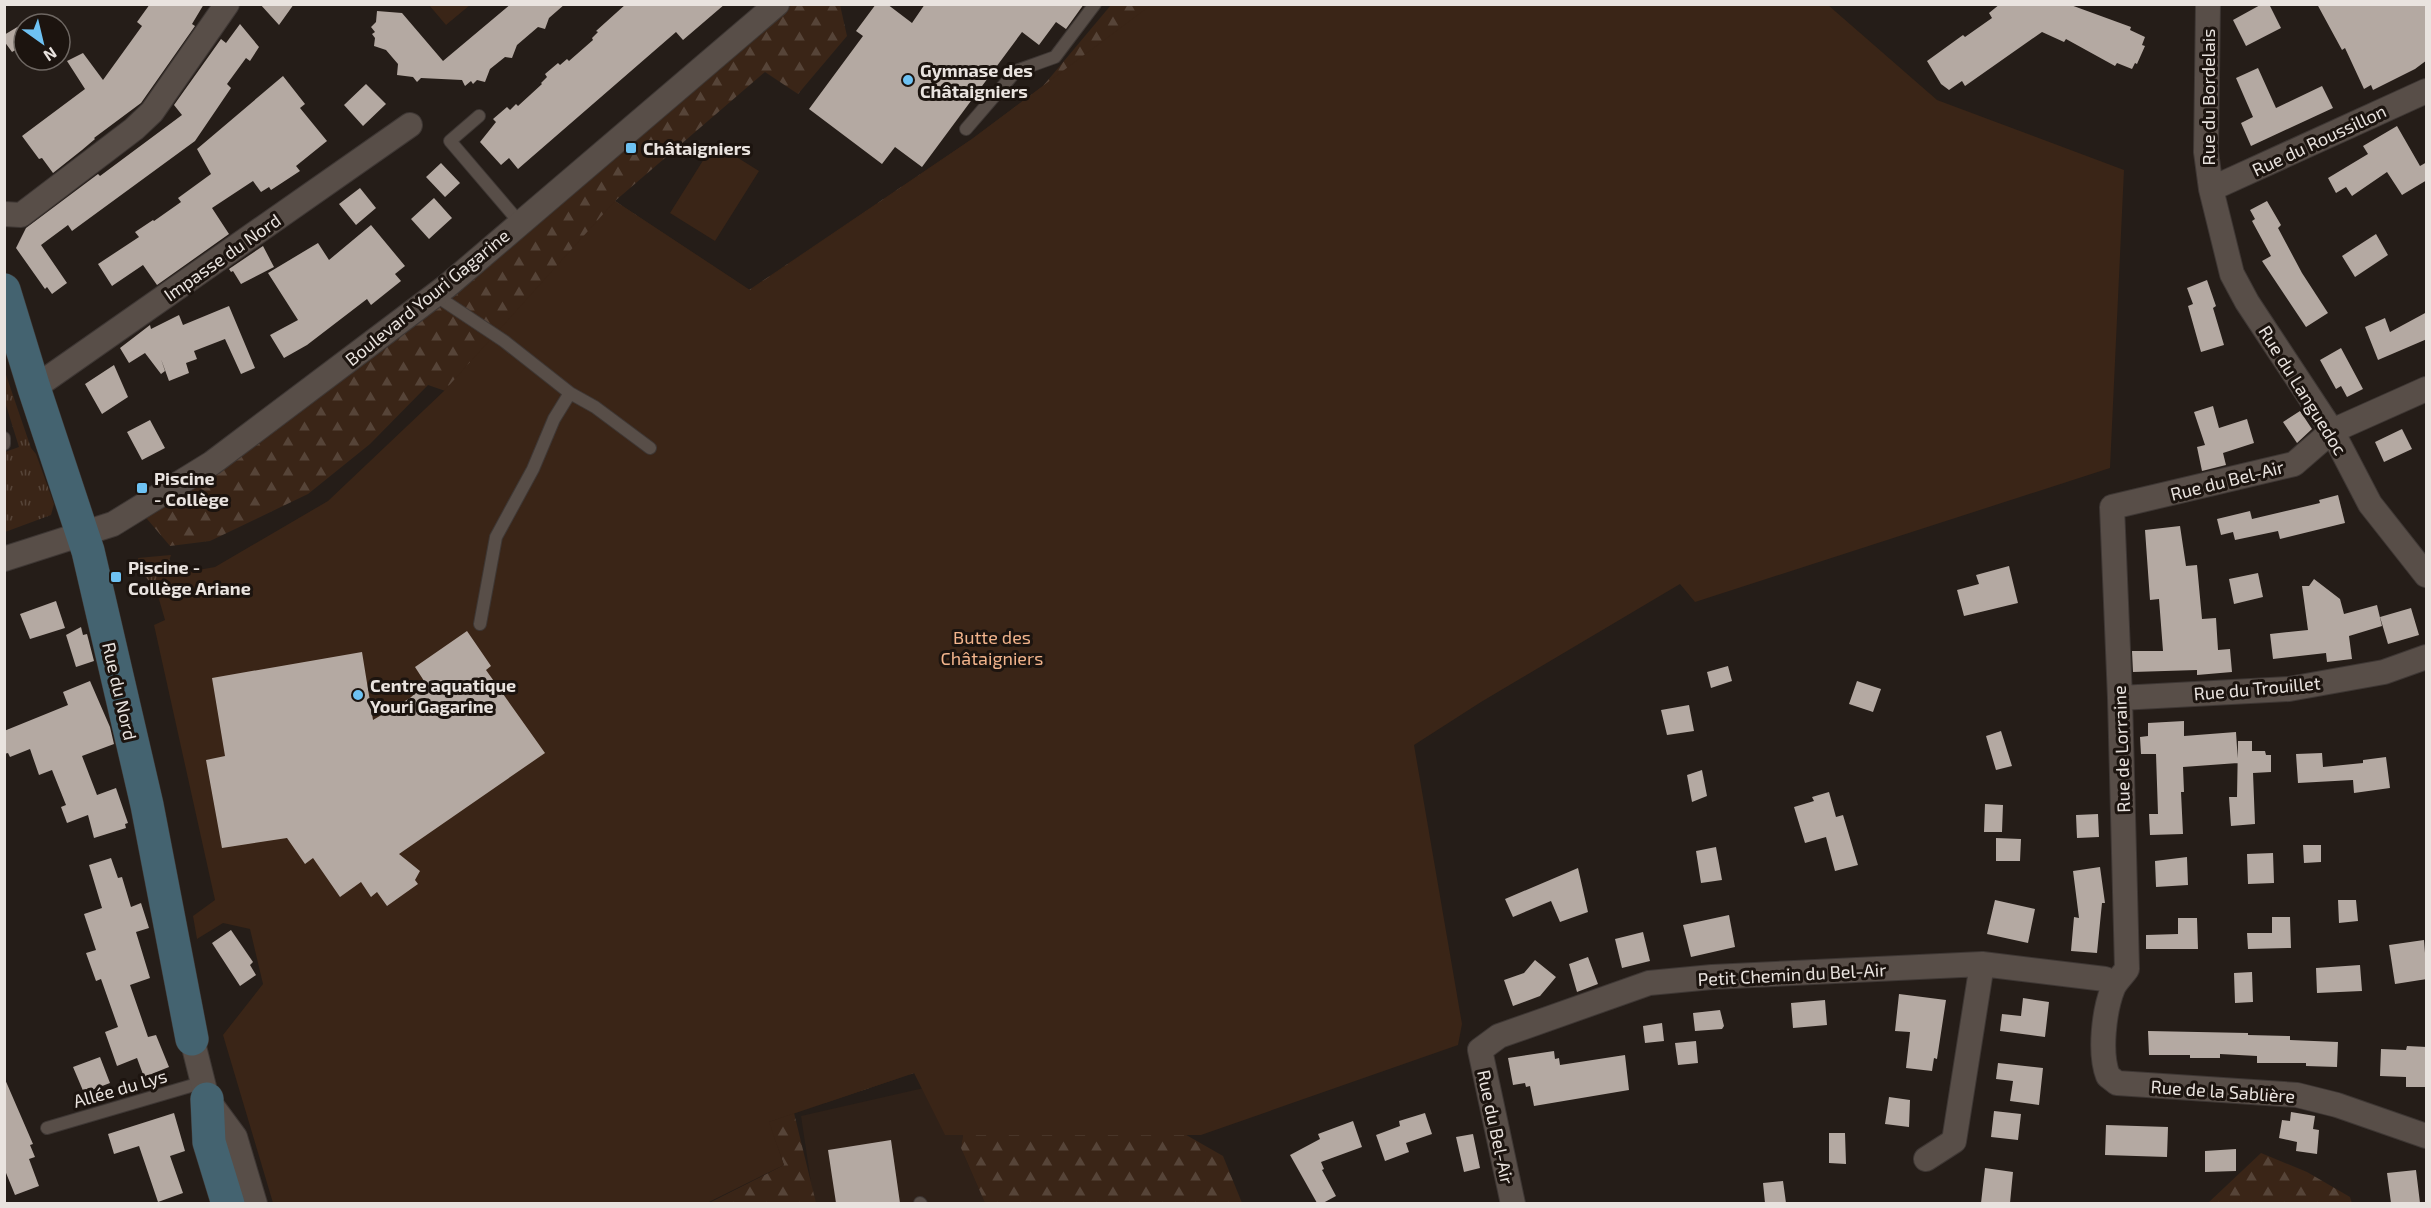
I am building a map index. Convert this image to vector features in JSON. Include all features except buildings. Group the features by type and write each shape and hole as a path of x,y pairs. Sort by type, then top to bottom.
{"street":[{"name":"Boulevard Youri Gagarine","path":"4,559 112,524 212,463 435,295 777,4"},
{"name":"Rue du Bordelais","path":"2208,4 2205,129 2211,189"},
{"path":"10,220 134,129 152,112 225,5"},
{"name":"Rue du Roussillon","path":"2211,189 2427,91"},
{"name":"Impasse du Nord","path":"34,388 410,125"},
{"name":"Rue du Languedoc","path":"2211,189 2232,273 2247,302 2332,431 2370,504 2427,575"},
{"name":"Rue du Nord","path":"4,290 10,330 34,388 82,533 147,805 192,1039 205,1091 209,1142 228,1203"},
{"name":"Rue du Bel-Air","path":"2112,507 2295,464 2332,431 2427,389"},
{"name":"Rue de Lorraine","path":"2112,507 2127,969 2113,987"},
{"name":"Rue du Trouillet","path":"2120,698 2289,689 2384,672 2427,657"},
{"path":"1926,1158 1953,1141 1982,964"},
{"name":"Petit Chemin du Bel-Air","path":"1480,1050 1499,1036 1649,983 1712,977 1982,964 2105,979 2113,987"},
{"name":"Rue de la Sablière","path":"2113,987 2106,1017 2103,1050 2108,1076 2117,1083 2297,1095 2337,1105 2427,1136"},
{"name":"Rue du Bel-Air","path":"1480,1050 1513,1203"},
{"name":"Rue du Nord","path":"205,1091 235,1137 255,1203"}],"lane":[{"path":"966,129 1016,71 1055,57 1095,4"},
{"path":"479,116 450,141 520,223"},
{"path":"435,295 504,341 570,393 595,407 650,448"},
{"path":"480,624 496,537 533,469 554,419 570,393"},
{"path":"4,438 4,444"},
{"name":"Allée du Lys","path":"47,1128 205,1091"}],"shaded area":[{"path":"972,1077 961,1148 985,1203 814,1203 801,1116"}],"green space":[{"path":"429,5 470,5 446,25"},
{"path":"792,5 840,5 847,36 798,94 765,72 615,201 749,290 972,139 1043,86 1111,5 1365,5 263,984 463,397 428,385 370,444 308,494 210,541 170,546 142,513 567,194"},
{"name":"Butte des Châtaigniers","path":"1151,5 1828,5 1937,100 2124,170 2110,468 1695,602 1680,584 1481,702 1414,745 1462,1024 1458,1045 1201,1135 945,1135 914,1073 769,1122 784,1165 707,1203 273,1203 223,1035 263,984 250,929 223,923 197,939 193,916 215,900 154,625 165,620 156,589 164,576 215,567 328,501 444,391 615,201 750,290 972,139"},
{"path":"714,143 759,171 715,241 670,213"},
{"path":"4,369 31,448 36,454 54,504 51,515 5,532 5,452 19,447 5,402"},
{"path":"171,555 164,576 156,589 140,571 138,558"},
{"path":"880,938 1167,1124 1223,1156 1242,1203 985,1203 961,1148 972,1077 914,1073 825,1103"},
{"path":"794,1113 816,1203 707,1204 784,1165 768,1122"},
{"path":"2261,1153 2307,1172 2350,1197 2352,1203 2208,1203"}],"place":[{"name":"Gymnase des Châtaigniers","path":"908,80"},
{"name":"Châtaigniers","path":"631,148"},
{"name":"Piscine - Collège","path":"142,488"},
{"name":"Piscine - Collège Ariane","path":"116,577"},
{"name":"Centre aquatique Youri Gagarine","path":"358,695"}]}
